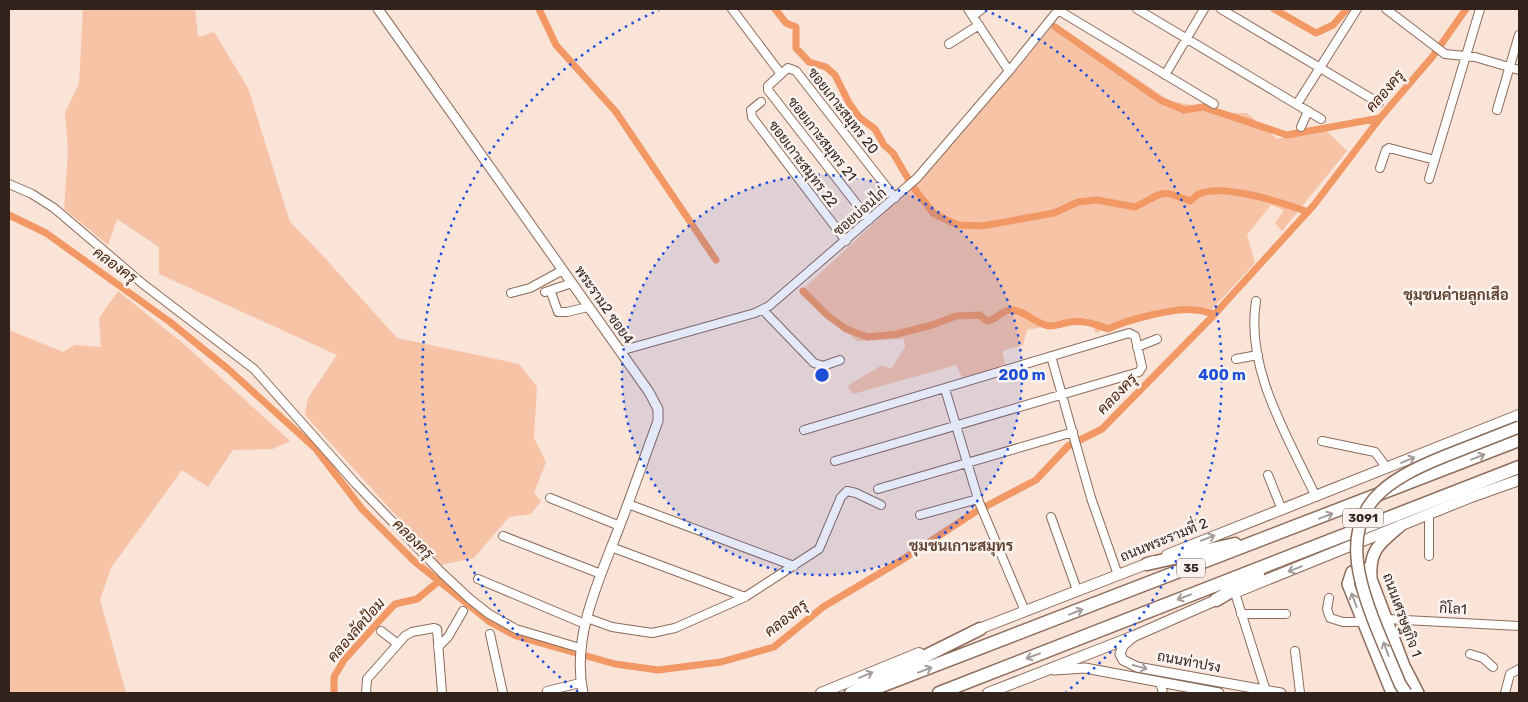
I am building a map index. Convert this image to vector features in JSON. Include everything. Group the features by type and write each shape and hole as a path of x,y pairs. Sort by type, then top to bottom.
{"highway":[{"name":"35","path":"863,693 1299,527 1519,440"},
{"name":"35","path":"938,693 1519,467"},
{"path":"1147,564 1198,554 1299,527"},
{"path":"1216,600 1294,554"},
{"path":"851,693 980,629"}],"main road":[{"name":"ถนนพระรามที่ 2","path":"821,693 1025,610 1147,564 1519,415"},
{"name":"3091","path":"1406,693 1389,658 1360,579 1356,556 1357,539 1363,517 1378,493 1401,476 1519,427"},
{"path":"988,693 1134,636 1216,600 1429,514 1519,480"},
{"name":"ถนนเศรษฐกิจ 1","path":"1400,526 1374,550 1370,564 1371,579 1404,666 1418,693"},
{"path":"1371,579 1362,568 1352,572 1349,577 1350,590 1392,693"}],"street":[{"name":"พระราม2 ซอย4","path":"378,9 654,398 658,409 658,421 601,574 586,621 580,649 580,683"},
{"path":"732,9 782,74"},
{"path":"982,9 970,12 1009,71"},
{"path":"1058,9 1214,104"},
{"name":"ซอยบ่อนไก่","path":"620,351 763,310 846,241 917,178 1009,71 1058,9"},
{"path":"1137,9 1321,119"},
{"path":"1164,75 1204,9"},
{"path":"1221,9 1379,103"},
{"path":"1297,104 1357,9"},
{"path":"1386,9 1445,54 1466,57 1519,70"},
{"path":"1429,179 1480,9"},
{"path":"949,44 979,25"},
{"path":"1497,110 1519,35"},
{"name":"ซอยเกาะสมุทร 20","path":"782,74 788,68 796,71 895,198"},
{"name":"ซอยเกาะสมุทร 21","path":"782,74 768,86 768,90 869,220"},
{"name":"ซอยเกาะสมุทร 22","path":"761,102 751,110 752,117 846,241"},
{"path":"1301,127 1308,111"},
{"path":"1380,168 1386,150 1389,148 1435,160"},
{"path":"9,184 32,194 54,208 143,284 254,369 356,484 442,573 470,599 489,614 516,629 580,649"},
{"path":"511,293 530,288 563,270"},
{"path":"572,283 548,294 558,312 588,307"},
{"path":"1256,301 1253,323 1258,355 1268,391 1316,497"},
{"path":"763,310 814,363 823,366 840,360"},
{"path":"804,430 1051,356 1129,334 1135,336 1142,367 1138,372 834,461"},
{"path":"1137,347 1157,339"},
{"path":"1236,359 1258,355"},
{"path":"1051,356 1091,498 1118,575"},
{"path":"945,388 982,511 1025,610"},
{"path":"878,489 1073,434"},
{"path":"1322,441 1374,452 1387,468"},
{"path":"1268,475 1282,510"},
{"path":"478,579 586,621 652,633 675,628 745,597 819,548 844,493 851,491 881,504"},
{"path":"550,498 620,526"},
{"path":"920,515 979,500"},
{"path":"628,504 794,566"},
{"path":"1429,514 1429,556"},
{"path":"1052,516 1077,590"},
{"path":"503,536 601,574"},
{"path":"611,547 745,597"},
{"path":"1235,593 1266,691"},
{"path":"1329,598 1327,608 1330,618 1342,622 1362,622"},
{"path":"438,647 448,637 463,611"},
{"path":"1241,614 1286,614"},
{"name":"กิโล1","path":"1386,619 1519,626"},
{"path":"366,693 367,679 398,644 412,632 434,628 436,629 442,693"},
{"path":"381,631 398,644"},
{"path":"490,634 504,693"},
{"name":"ถนนท่าปรง","path":"1134,636 1123,646 1120,654 1128,664 1189,678 1281,693"},
{"path":"1295,651 1300,693"},
{"path":"1470,654 1483,658 1493,667"},
{"name":"ถนนท่าปรง","path":"1047,671 1085,668 1219,693"},
{"path":"1505,693 1510,674 1519,669"},
{"path":"1385,678 1387,693"},
{"path":"1160,682 1163,693"},
{"path":"547,691 580,683 583,693"}],"shaded area":[{"path":"83,9 195,9 198,37 214,32 248,88 290,222 397,338 519,364 537,387 534,438 546,462 534,493 541,501 531,514 509,517 474,558 441,565 305,415 308,398 337,355 159,274 159,247 117,219 108,245 64,209 68,152 65,113 79,83"},
{"path":"1055,23 1170,101 1233,113 1247,113 1277,139 1324,128 1347,151 1282,231 1275,223 1284,210 1271,205 1247,235 1255,263 1211,310 1195,308 1165,309 1138,316 1096,333 1088,318 1027,330 1023,345 1002,351 1006,367 962,377 956,365 853,394 847,386 882,365 891,369 905,347 904,339 857,341 799,293 919,181"},
{"path":"118,291 185,345 290,441 273,449 233,450 208,487 182,470 111,568 100,600 126,693 9,693 9,330 63,352 75,345 101,347 99,318"}],"waterway":[{"path":"539,9 556,45 616,112 716,260"},
{"path":"775,9 786,23 796,27 796,48 809,62 826,67 835,75 849,103 859,117 875,129 884,145 893,153 913,187 934,214 958,225 982,226 1054,213 1078,202 1097,200 1135,207 1166,193 1190,201 1198,195 1210,191 1238,192 1308,212"},
{"path":"1274,9 1316,33 1333,25 1347,9"},
{"name":"คลองครุ","path":"9,215 46,233 170,322 228,369 316,449 362,509 414,561 490,622 516,636 615,664 658,670 721,662 774,647 823,607 897,563 975,512 1036,480 1068,446 1102,429 1212,317 1314,205 1380,118 1433,56 1466,9"},
{"path":"1055,27 1160,100 1184,110 1203,107 1287,135 1380,118"},
{"path":"803,291 827,315 846,329 868,337 897,334 932,325 956,316 980,315 987,321 1008,310 1021,312 1040,323 1050,326 1070,322 1085,322 1108,329 1138,318 1176,310 1198,310 1215,314"},
{"name":"คลองลัดป้อม","path":"334,693 334,677 344,660 395,604 417,599 439,581"}],"district":[{"name":"ชุมชนค่ายลูกเสือ","path":"1456,295"},
{"name":"ชุมชนเกาะสมุทร","path":"961,546"}]}
